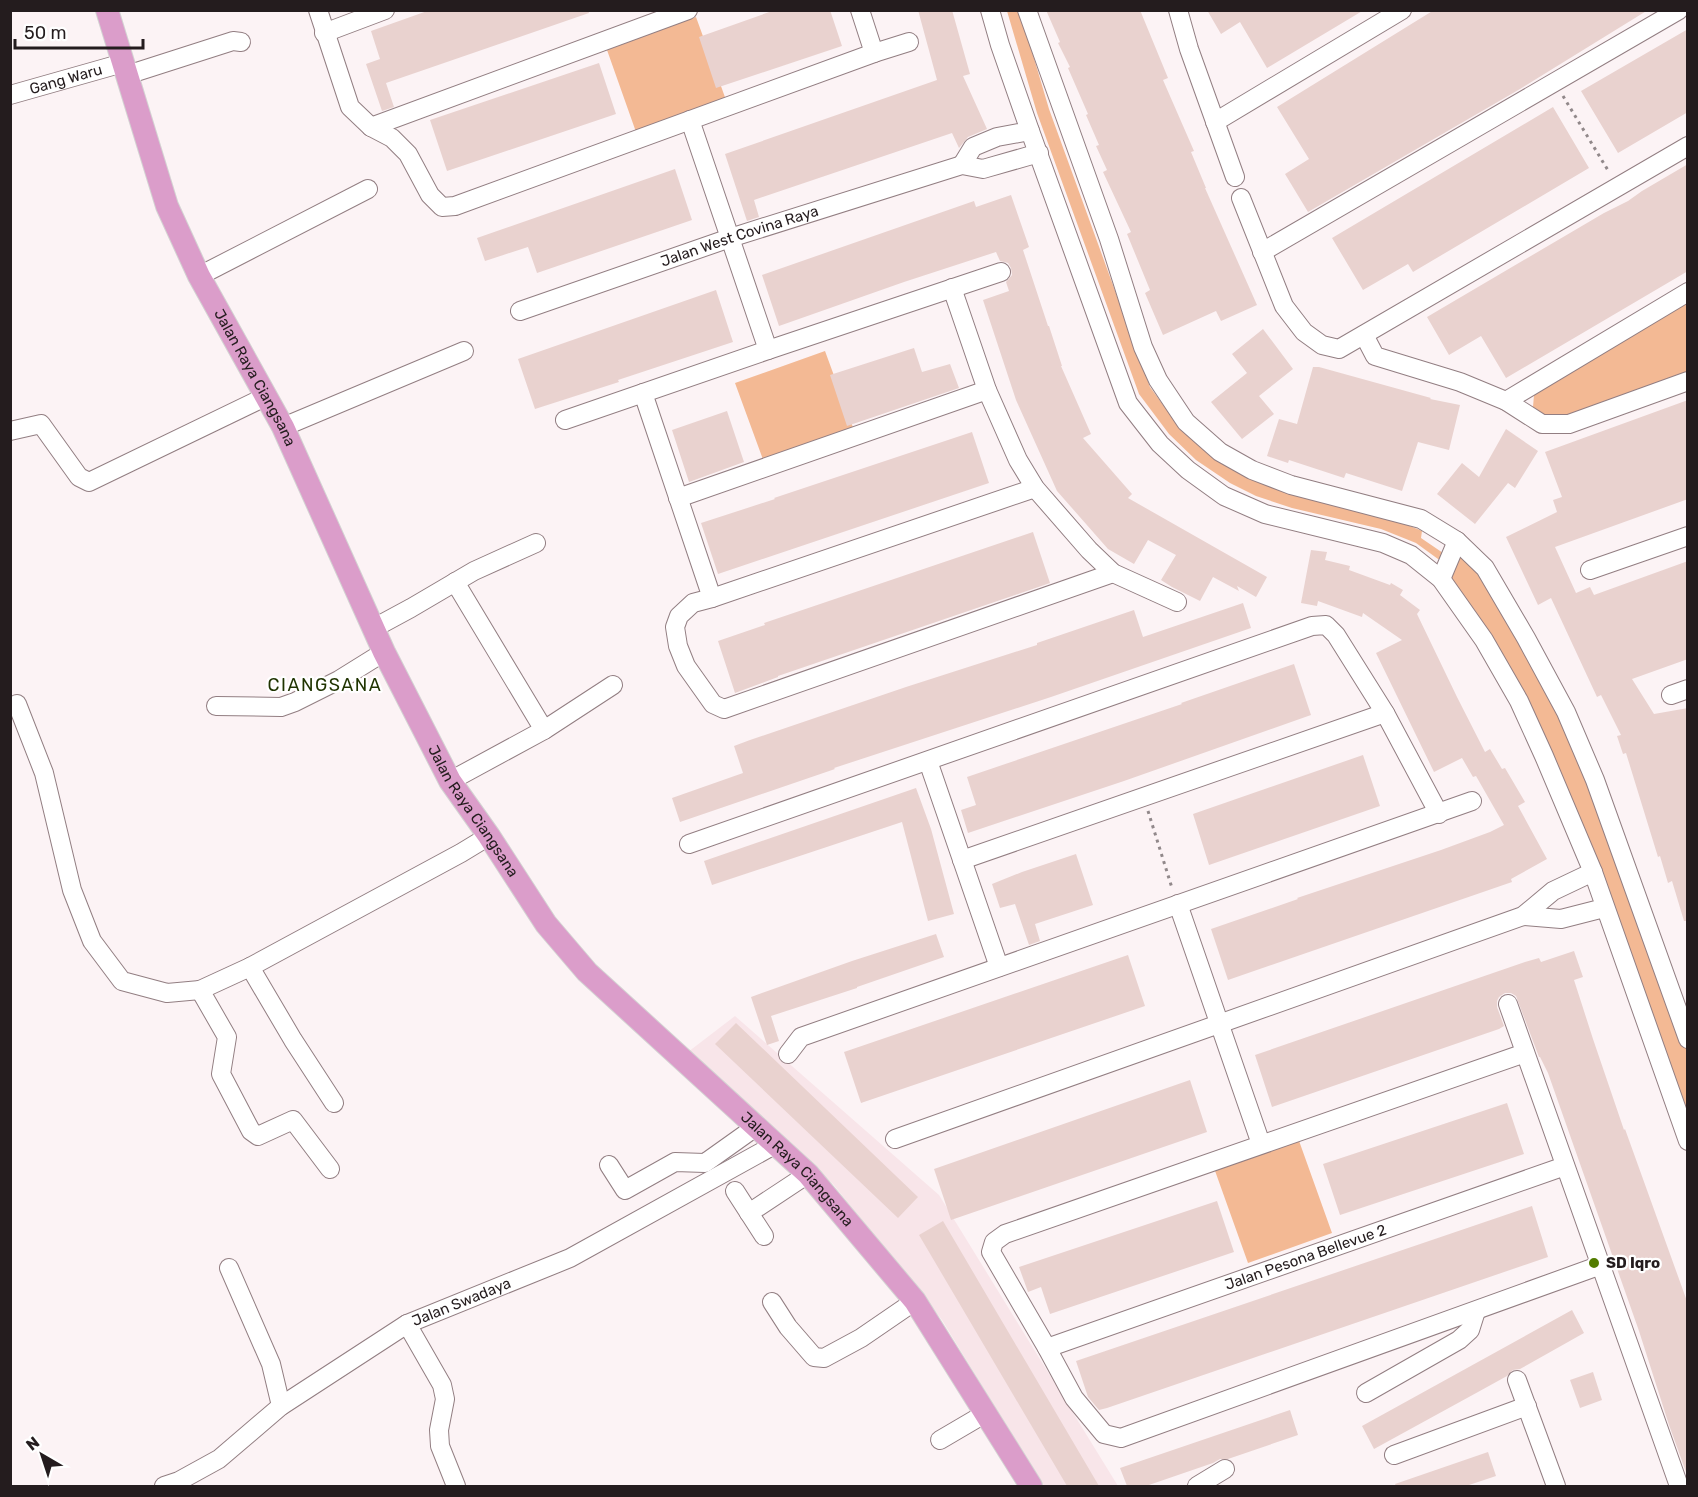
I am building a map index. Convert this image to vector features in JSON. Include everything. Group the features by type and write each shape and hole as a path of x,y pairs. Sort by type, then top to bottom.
{"main road":[{"name":"Jalan Raya Ciangsana","path":"107,10 167,206 199,276 283,427 384,652 450,782 489,836 546,924 587,972 808,1174 915,1301 1031,1486"}],"street":[{"path":"318,10 350,107 371,127 392,138 408,154 430,195 442,207 455,207 909,42"},
{"path":"324,33 385,10"},
{"path":"371,127 688,10"},
{"path":"860,10 874,53"},
{"path":"990,10 1030,131 1128,403 1160,444 1188,470 1224,496 1265,514 1383,543 1411,555 1441,579 1484,640 1519,701 1593,872 1688,1141"},
{"path":"1178,10 1189,50 1235,177"},
{"path":"1215,122 1402,10"},
{"path":"1262,252 1679,10"},
{"path":"1031,14 1109,239 1143,347 1158,380 1186,422 1220,452 1252,470 1291,485 1421,519 1457,541 1485,568 1566,712 1595,780 1688,1039"},
{"name":"Gang Waru","path":"10,95 233,41 241,42"},
{"path":"690,120 768,350"},
{"path":"962,165 973,147 997,137 1030,131"},
{"path":"1242,198 1284,306 1304,332 1322,345 1339,349 1688,146"},
{"name":"Jalan West Covina Raya","path":"520,311 730,238 962,165 983,169 1039,153"},
{"path":"199,276 368,189"},
{"path":"565,420 1001,272"},
{"path":"952,288 987,390 1018,460 1035,488 1089,550 1113,573 1177,602"},
{"path":"1506,401 1688,292"},
{"path":"1364,335 1375,356 1460,382 1506,401 1542,424 1569,424 1688,381"},
{"path":"283,427 464,351"},
{"path":"678,498 987,390"},
{"path":"643,393 712,598"},
{"path":"10,431 41,424 79,477 89,482 265,398"},
{"path":"1035,488 693,603 679,616 675,627 678,646 686,666 713,704 724,709 1113,573"},
{"path":"1590,570 1688,536"},
{"path":"1441,579 1457,541"},
{"path":"374,628 474,572 536,543"},
{"path":"455,582 544,730"},
{"path":"689,843 1312,626 1326,625 1336,635 1385,713 1439,813"},
{"path":"216,706 281,707 339,680 384,652"},
{"path":"450,782 544,730 613,685"},
{"path":"16,704 44,773 72,890 92,941 122,981 167,993 200,990 250,967 461,854 489,836"},
{"path":"962,860 1385,713"},
{"path":"928,761 999,967"},
{"path":"788,1054 801,1037 1472,801"},
{"path":"895,1139 1523,916 1553,891 1593,872"},
{"path":"1178,904 1261,1144"},
{"path":"1523,916 1561,918 1604,908"},
{"path":"250,967 334,1103"},
{"path":"200,990 227,1036 221,1074 251,1131 258,1136 293,1120 330,1170"},
{"path":"1508,1004 1679,1486"},
{"path":"1526,1053 1005,1234 994,1242 991,1252 1074,1398 1104,1434 1121,1438 1601,1265"},
{"path":"609,1165 625,1190 675,1162 705,1163 757,1126"},
{"name":"Jalan Swadaya","path":"164,1486 179,1481 219,1459 281,1406 407,1324 570,1258 776,1144"},
{"name":"Jalan Pesona Bellevue 2","path":"1047,1348 1565,1166"},
{"path":"749,1213 808,1174"},
{"path":"735,1191 764,1236"},
{"path":"229,1268 264,1346 281,1406"},
{"path":"772,1302 788,1327 814,1357 824,1358 861,1338 915,1301"},
{"path":"1366,1393 1459,1340 1470,1330 1476,1311"},
{"path":"407,1324 442,1385 445,1399 439,1430 440,1446 456,1486"},
{"path":"1517,1380 1556,1486"},
{"path":"1394,1455 1527,1406"},
{"path":"940,1440 986,1413"},
{"path":"1197,1486 1225,1469"}],"path":[{"path":"1555,83 1617,187"},
{"path":"1144,797 1178,904"}],"shaded area":[{"path":"1007,11 1020,11 1049,109 1150,387 1175,420 1204,450 1246,477 1290,493 1388,518 1413,527 1422,531 1421,538 1443,553 1445,560 1438,559 1416,543 1381,529 1292,508 1256,496 1230,483 1196,460 1169,434 1139,394 1037,113"},
{"path":"696,17 726,100 636,132 607,50"},
{"path":"1687,303 1687,372 1568,416 1543,416 1533,407 1534,395 1545,385"},
{"path":"825,351 855,433 765,465 735,383"},
{"path":"1457,541 1566,712 1687,1039 1687,1141 1519,701 1441,579"},
{"path":"735,1016 939,1195 1118,1486 1043,1486 942,1320 833,1184 688,1052"},
{"path":"1298,1138 1332,1233 1248,1263 1214,1168"}],"building":[{"path":"430,10 588,10 589,13 386,83 394,107 382,111 366,64 380,59 371,31"},
{"path":"775,10 830,10 842,46 716,88 699,37"},
{"path":"918,10 952,10 970,74 963,76 987,129 968,137 959,148 952,133 754,200 759,217 747,221 725,154 937,80"},
{"path":"1046,10 1140,10 1168,78 1163,80 1194,151 1191,152 1205,188 1257,305 1221,321 1216,311 1163,335 1145,293 1150,290 1127,234 1131,232 1103,172 1107,170 1096,146 1099,145"},
{"path":"1207,10 1364,10 1267,68 1240,22 1221,34"},
{"path":"1434,10 1648,10 1520,89 1308,212 1285,174 1309,159 1277,107"},
{"path":"1688,29 1688,112 1618,153 1581,91"},
{"path":"599,63 616,114 447,171 430,120"},
{"path":"1553,107 1589,168 1413,272 1408,264 1363,290 1332,238"},
{"path":"1688,164 1688,271 1506,378 1481,336 1449,355 1427,317"},
{"path":"675,169 692,220 537,273 528,247 485,261 477,238"},
{"path":"1011,195 1029,247 1023,250 1061,366 1091,434 1083,438 1132,494 1128,498 1267,577 1256,597 1237,586 1239,591 1213,577 1200,601 1172,587 1161,580 1176,555 1148,540 1134,564 1108,549 1057,491 1016,400 983,300 1009,291 1006,282 1012,275 1011,268 1008,263 1000,261 996,252 779,326 762,275 974,201 976,207"},
{"path":"716,290 733,342 535,409 518,359"},
{"path":"1263,329 1293,369 1259,396 1274,414 1242,439 1211,402 1247,373 1232,354"},
{"path":"914,348 922,372 950,364 959,388 847,426 830,375"},
{"path":"1313,367 1460,405 1449,450 1418,442 1402,491 1346,473 1344,478 1289,460 1288,463 1267,456 1279,419 1297,424"},
{"path":"1688,400 1688,499 1555,547 1576,593 1590,587 1594,595 1688,561 1688,659 1632,679 1654,714 1688,708 1688,921 1684,921 1672,881 1668,883 1660,856 1658,857 1626,753 1623,754 1617,736 1621,735 1601,695 1597,697 1551,598 1538,605 1506,537 1557,512 1553,500 1562,497 1545,452"},
{"path":"727,411 744,462 689,482 672,430"},
{"path":"1506,429 1538,451 1515,488 1508,483 1475,524 1437,494 1462,463 1479,477"},
{"path":"972,432 989,483 718,574 701,523"},
{"path":"1033,532 1050,583 778,676 735,693 718,641 765,625 764,623"},
{"path":"1311,550 1327,552 1325,560 1350,566 1349,570 1390,585 1391,583 1403,590 1400,595 1420,610 1417,614 1485,752 1490,749 1502,769 1505,768 1525,802 1518,806 1547,859 1511,879 1512,882 1228,980 1211,929 1441,850 1504,825 1476,776 1473,777 1462,758 1434,772 1376,653 1402,640 1363,613 1362,617 1318,601 1317,606 1301,603"},
{"path":"1243,603 1251,628 680,822 672,798 743,773 734,746 1037,645 1037,643 1134,610 1143,637"},
{"path":"1294,664 1311,715 968,833 961,810 976,805 967,777"},
{"path":"1363,755 1380,806 1209,865 1193,814"},
{"path":"916,788 931,829 954,914 928,921 902,822 712,885 704,861"},
{"path":"1076,854 1093,905 1035,924 1040,941 1029,945 1015,904 1000,908 992,884"},
{"path":"936,934 944,957 771,1016 779,1041 767,1045 751,997"},
{"path":"1574,951 1583,977 1574,980 1593,1039 1688,1304 1688,1472 1686,1472 1669,1425 1639,1331 1548,1073 1539,1057 1516,996 1505,993 1499,997 1497,1007 1504,1026 1499,1029 1272,1107 1255,1055 1525,962 1539,958 1541,962"},
{"path":"1128,955 1145,1006 861,1103 844,1052"},
{"path":"736,1023 918,1197 898,1218 715,1044"},
{"path":"1190,1080 1207,1132 951,1220 934,1169"},
{"path":"1507,1103 1524,1154 1340,1215 1323,1164"},
{"path":"1217,1201 1234,1252 1050,1314 1041,1287 1028,1292 1019,1267"},
{"path":"1532,1206 1548,1257 1107,1408 1099,1410 1088,1397 1076,1361"},
{"path":"943,1221 1099,1486 1067,1486 919,1235"},
{"path":"1572,1310 1584,1333 1520,1369 1513,1370 1507,1376 1374,1449 1362,1426"},
{"path":"1593,1372 1602,1400 1580,1408 1570,1380"},
{"path":"1290,1410 1298,1435 1228,1459 1220,1459 1146,1486 1127,1486 1120,1468"},
{"path":"1488,1452 1496,1476 1466,1486 1396,1486 1395,1484"}],"place":[{"name":"SD Iqro","path":"1594,1263"}],"district":[{"name":"CIANGSANA","path":"325,685"}]}
